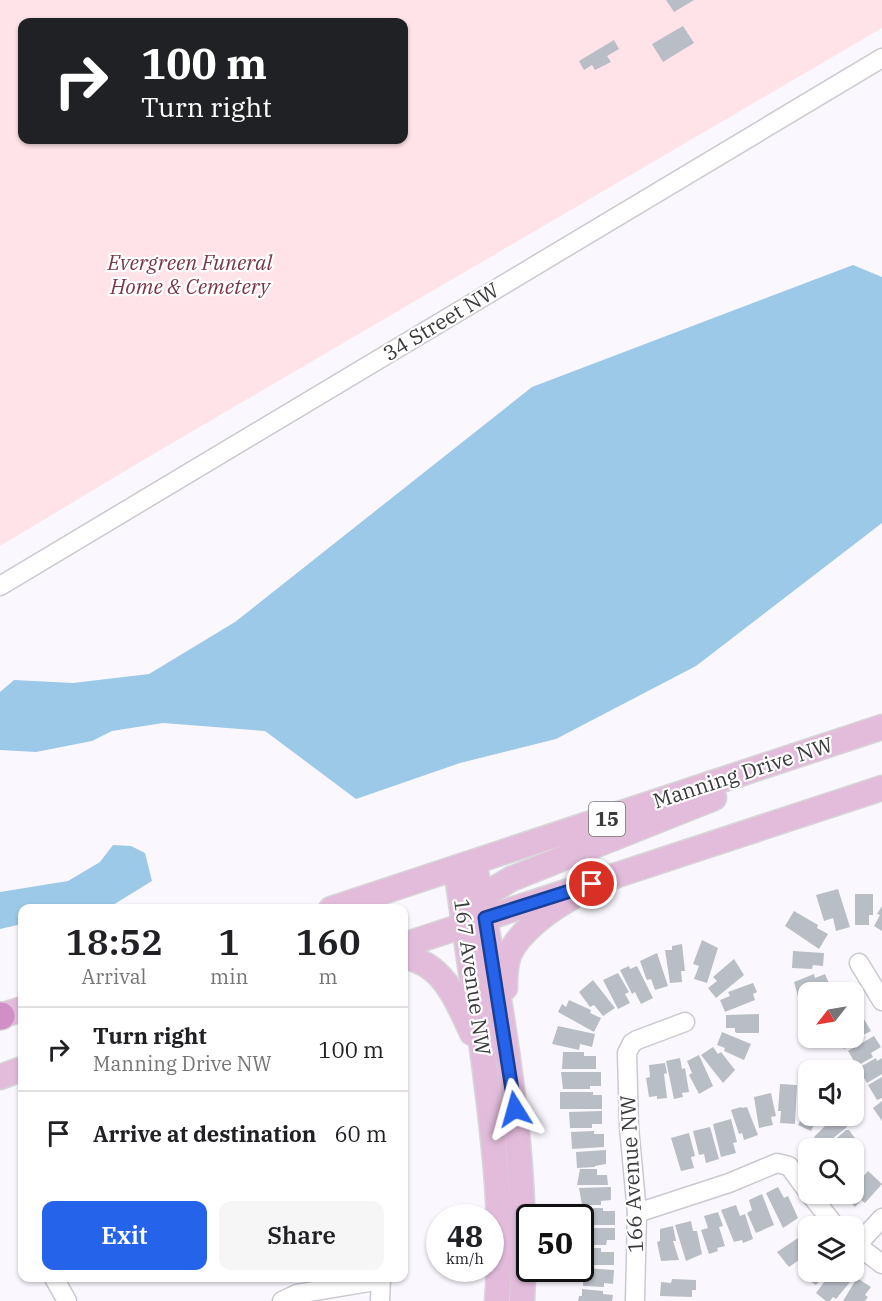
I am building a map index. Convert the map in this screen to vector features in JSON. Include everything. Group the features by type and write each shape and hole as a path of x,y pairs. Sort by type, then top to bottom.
{"main road":[{"name":"Manning Drive NW","path":"346,904 882,727"},
{"path":"477,914 497,886 511,879 718,796 796,756"},
{"path":"408,943 477,914 613,877 882,788"},
{"name":"167 Avenue NW","path":"465,865 503,1030 518,1128 522,1179 522,1301"},
{"path":"503,1030 506,965 515,946 530,928 559,905 613,877"},
{"name":"167 Avenue NW","path":"477,914 483,1057 498,1179 497,1301"},
{"path":"408,958 418,959 440,974 455,998 483,1057"},
{"path":"0,1077 18,1070"}],"street":[{"name":"34 Street NW","path":"0,586 882,58"},
{"path":"859,963 882,1001"},
{"name":"166 Avenue NW","path":"635,1301 637,1213 626,1062 632,1043 685,1022"},
{"path":"637,1213 729,1183 777,1162 784,1163 798,1176"},
{"path":"818,1204 827,1216"},
{"path":"864,1235 882,1218"},
{"path":"864,1251 882,1264"},
{"path":"56,1282 67,1301"},
{"path":"282,1301 297,1294 364,1282"},
{"path":"380,1301 381,1282"}],"green space":[{"name":"Evergreen Funeral Home & Cemetery","path":"0,0 882,0 882,28 0,546"}],"water":[{"path":"853,265 882,277 882,523 696,666 556,739 460,763 356,799 265,731 163,723 112,731 92,741 36,752 0,750 0,692 14,680 73,683 149,674 235,622 532,387"},
{"path":"113,845 131,846 145,853 152,881 115,904 18,904 18,925 0,929 0,892 68,881 100,862"}],"building":[{"path":"666,0 694,0 674,12"},
{"path":"683,26 694,43 663,62 652,44"},
{"path":"614,40 619,49 607,56 611,62 595,70 592,65 584,70 579,61"},
{"path":"838,889 850,927 836,931 833,918 824,921 816,895"},
{"path":"855,894 873,894 873,915 869,915 869,925 855,925"},
{"path":"882,906 882,931 874,926"},
{"path":"794,911 818,925 817,928 828,934 819,949 785,926"},
{"path":"702,940 718,948 707,983 694,979 699,966 693,964"},
{"path":"682,944 685,971 681,971 682,982 670,983 665,950 672,950 672,946"},
{"path":"793,951 824,953 823,966 813,965 812,969 792,968"},
{"path":"657,953 668,986 655,990 651,979 647,980 640,961"},
{"path":"734,959 744,975 716,998 708,988 717,981 713,977"},
{"path":"629,966 630,969 637,966 653,998 641,1004 635,992 632,994 620,970"},
{"path":"618,973 629,992 625,994 630,1003 618,1009 603,980"},
{"path":"814,974 815,978 825,974 828,982 798,982 798,996 794,982"},
{"path":"593,980 615,1008 603,1016 594,1005 590,1007 579,992"},
{"path":"753,983 757,992 753,994 755,1000 725,1012 720,1000 730,996 728,992"},
{"path":"569,1000 591,1010 590,1013 601,1018 594,1032 558,1012 562,1004 566,1007"},
{"path":"759,1014 759,1033 737,1033 735,1028 726,1028 726,1015"},
{"path":"864,1019 871,1031 864,1034"},
{"path":"558,1026 595,1034 592,1047 580,1044 579,1050 552,1044"},
{"path":"722,1032 751,1044 744,1060 724,1051 725,1048 717,1045"},
{"path":"874,1036 881,1047 871,1053 873,1057 864,1062 864,1060 853,1060 848,1051 853,1048 864,1048 864,1042"},
{"path":"713,1047 718,1054 721,1052 735,1070 723,1083 701,1055"},
{"path":"563,1052 584,1052 584,1056 596,1056 596,1069 562,1069"},
{"path":"699,1055 713,1086 699,1094 689,1075 692,1073 687,1061"},
{"path":"680,1058 682,1069 685,1068 689,1092 682,1093 683,1097 674,1099 666,1061"},
{"path":"876,1058 877,1061 882,1058 882,1074 867,1083 864,1078 864,1065"},
{"path":"665,1063 667,1098 649,1097 646,1078 650,1077 649,1065"},
{"path":"561,1072 601,1072 601,1086 590,1086 590,1089 563,1089"},
{"path":"882,1077 882,1098 877,1100 868,1085"},
{"path":"780,1084 797,1085 795,1124 780,1123 781,1111 778,1111"},
{"path":"560,1092 593,1092 593,1095 602,1095 602,1109 560,1109"},
{"path":"771,1093 776,1116 771,1117 773,1125 759,1128 754,1097"},
{"path":"882,1101 882,1121 873,1108"},
{"path":"747,1107 758,1135 744,1140 742,1133 739,1134 731,1110"},
{"path":"602,1111 602,1124 592,1124 592,1128 570,1128 569,1112"},
{"path":"731,1119 737,1142 733,1143 736,1153 721,1157 713,1124"},
{"path":"800,1126 814,1126 811,1131"},
{"path":"825,1126 847,1127 833,1138 814,1137"},
{"path":"710,1127 719,1159 706,1163 704,1154 699,1155 693,1131"},
{"path":"849,1130 855,1138 837,1138"},
{"path":"594,1131 594,1134 604,1134 604,1147 572,1149 571,1132"},
{"path":"689,1133 695,1156 691,1157 694,1168 681,1171 671,1138"},
{"path":"606,1150 606,1164 577,1168 576,1152"},
{"path":"580,1169 597,1169 597,1175 607,1175 608,1185 577,1185"},
{"path":"868,1171 882,1184 865,1203 864,1202 864,1176"},
{"path":"611,1187 611,1200 601,1201 601,1205 582,1204 579,1188"},
{"path":"778,1187 784,1198 788,1196 798,1218 783,1228 766,1193"},
{"path":"762,1194 774,1225 756,1233 747,1213 752,1210 749,1200"},
{"path":"736,1205 740,1216 745,1214 753,1239 743,1243 742,1240 734,1242 721,1210"},
{"path":"594,1208 615,1211 615,1225 594,1225"},
{"path":"718,1212 723,1226 719,1227 725,1246 709,1254 701,1230 708,1228 704,1216"},
{"path":"691,1221 693,1231 697,1231 702,1254 686,1261 675,1225"},
{"path":"673,1226 676,1241 673,1241 679,1260 661,1261 657,1242 660,1241 660,1229"},
{"path":"594,1228 615,1228 615,1240 607,1240 606,1245 594,1245"},
{"path":"798,1238 798,1261 789,1267 777,1252"},
{"path":"594,1248 601,1248 601,1252 614,1252 614,1265 594,1265"},
{"path":"594,1269 614,1270 613,1284 604,1283 604,1287 583,1286 583,1282 594,1282"},
{"path":"672,1279 696,1280 696,1290 692,1290 692,1297 660,1296 661,1282 671,1283"},
{"path":"824,1282 850,1282 836,1299 833,1297 830,1301 826,1301 816,1293"},
{"path":"855,1282 863,1282 871,1287 865,1295 868,1297 865,1301 843,1301"},
{"path":"582,1289 603,1291 603,1294 613,1295 612,1301 578,1301 579,1296 582,1296"}],"route":[{"path":"515,1109 485,918 592,884"}]}
